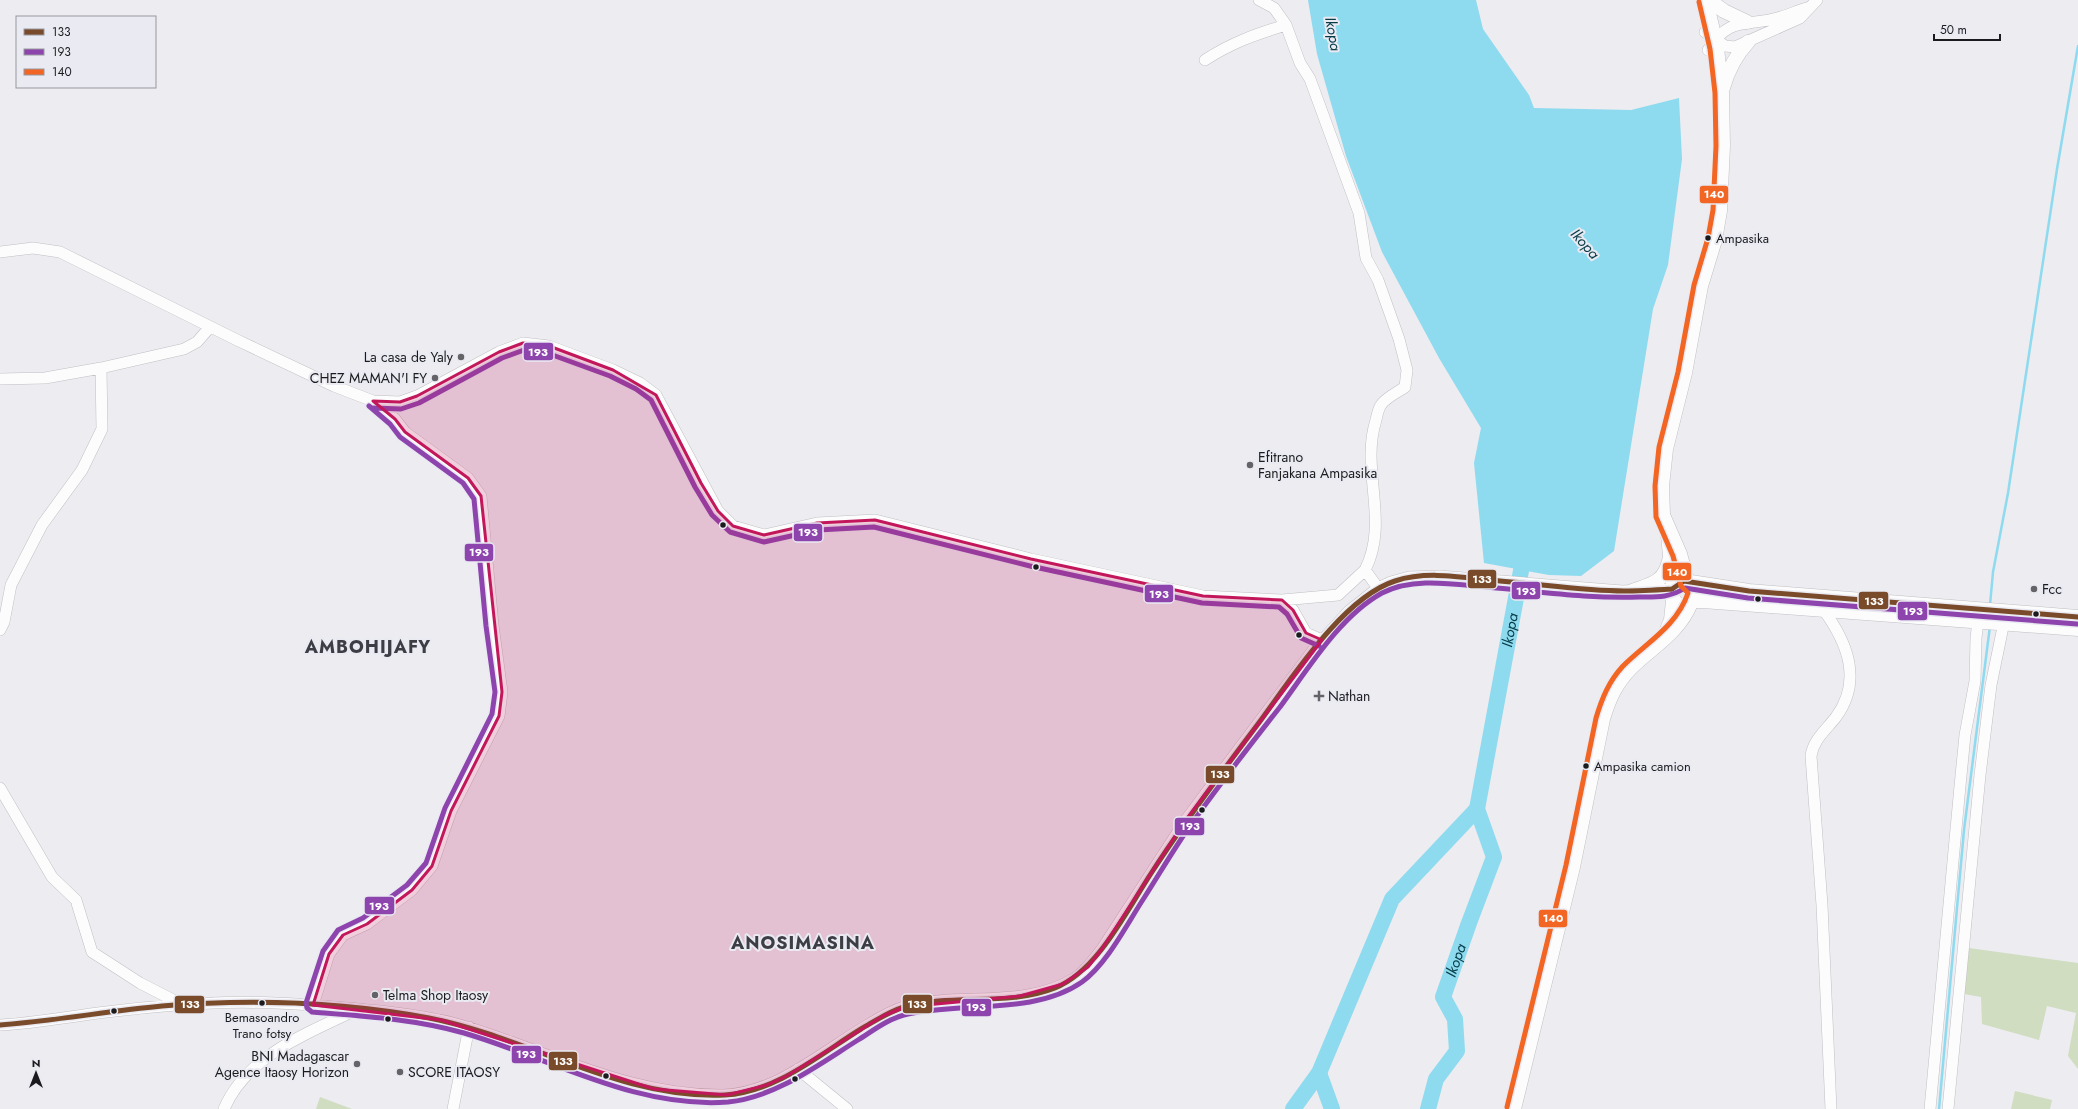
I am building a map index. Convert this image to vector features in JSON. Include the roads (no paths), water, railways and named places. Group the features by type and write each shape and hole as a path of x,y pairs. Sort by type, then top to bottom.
{"main road":[{"path":"1514,1109 1573,867 1603,719 1609,699 1619,682 1631,668 1679,626 1696,594 1695,589 1688,582 1675,558 1662,506 1662,486 1666,449 1685,373 1701,286 1715,240 1722,176 1724,146 1722,93 1709,40 1696,0"},
{"path":"1706,0 1717,148 1722,176"},
{"path":"1709,0 1724,11 1747,22"},
{"path":"1722,93 1727,75 1735,57 1748,42"},
{"path":"1675,558 1699,577 1724,588"},
{"path":"1627,591 1658,581 1664,576 1675,558"},
{"path":"1663,640 1671,620 1675,558"},
{"path":"1673,593 1680,582 1688,582 1724,588 1978,615"},
{"path":"1673,593 1681,606 1703,600 1823,609 2003,616 2078,616"},
{"path":"2003,616 2078,629"}],"street":[{"path":"373,401 400,402 418,396 499,352 523,343 549,346 613,370 640,383 656,395 711,500 718,511 733,526 764,535 817,523 875,520 1031,559 1203,596 1282,600 1338,595 1365,570 1371,559 1376,537 1375,494 1370,464 1371,434 1381,405 1405,387 1407,370 1399,339 1378,280 1366,258 1359,213 1310,79 1300,63 1286,25 1274,8 1259,0"},
{"path":"1709,40 1726,30 1747,22 1761,22 1781,17 1814,4"},
{"path":"1709,40 1725,46 1735,47 1800,18 1814,4"},
{"path":"1205,60 1233,43 1252,35 1286,25"},
{"path":"0,252 33,248 60,252 210,327 334,386 373,401 395,418 406,432 468,478 481,496 493,625 502,692 499,716 451,811 432,866 412,890 367,924 344,934 329,954 313,1005"},
{"path":"0,379 45,378 101,368 184,349 197,342 210,327"},
{"path":"0,630 4,622 11,585 42,525 82,470 102,429 101,368"},
{"path":"1365,570 1378,588"},
{"path":"0,1026 115,1011 184,1005 263,1002 313,1005 358,1009 441,1020 469,1027 603,1075 654,1090 727,1095 767,1085 798,1069 883,1016 905,1007 926,1003 1020,996 1042,991 1076,978 1088,967 1102,949 1185,821 1322,640 1349,611 1378,588 1390,582 1409,577 1457,577 1627,591 1673,593"},
{"path":"1282,600 1293,610 1306,634 1322,640"},
{"path":"1823,609 1844,643 1848,655 1850,680 1843,703 1836,717 1816,741 1812,749 1811,756 1822,905 1831,1109"},
{"path":"1930,1109 1961,771 1965,735 1975,681 1978,615"},
{"path":"1948,1109 1980,775 1992,679 2003,616"},
{"path":"0,788 52,877 76,900 92,952 140,983 184,1005"},
{"path":"224,1109 230,1094 243,1077 284,1046 358,1009"},
{"path":"453,1109 469,1027"},
{"path":"798,1069 847,1109"}],"water":[{"path":"1308,0 1476,0 1483,29 1529,95 1534,108 1631,110 1679,98 1682,159 1668,265 1653,309 1614,551 1581,576 1549,575 1484,563 1474,463 1481,428 1439,358 1382,252 1346,156 1317,54"}],"waterway":[{"path":"1990,605 1993,572 2008,493 2057,169 2078,46"},
{"name":"Ikopa","path":"1428,1109 1436,1079 1457,1051 1455,1019 1443,997 1494,857 1477,809 1525,549"},
{"path":"1939,1109 1964,830 1990,626"},
{"name":"Ikopa","path":"1293,1109 1319,1073 1392,899 1477,809"},
{"name":"Ikopa","path":"1319,1073 1332,1109"}],"place":[{"name":"Ampasika","path":"1708,238"},
{"name":"La casa de Yaly","path":"461,357"},
{"name":"CHEZ MAMAN'I FY","path":"435,378"},
{"name":"Efitrano Fanjakana Ampasika","path":"1250,465"},
{"name":"Fcc","path":"2034,589"},
{"name":"Nathan","path":"1319,696"},
{"name":"Ampasika camion","path":"1586,766"},
{"name":"Telma Shop Itaosy","path":"375,995"},
{"name":"Bemasoandro Trano fotsy","path":"262,1003"},
{"name":"BNI Madagascar Agence Itaosy Horizon","path":"357,1064"},
{"name":"SCORE ITAOSY","path":"400,1072"}],"district":[{"name":"AMBOHIJAFY","path":"368,647"},
{"name":"ANOSIMASINA","path":"803,943"}]}
